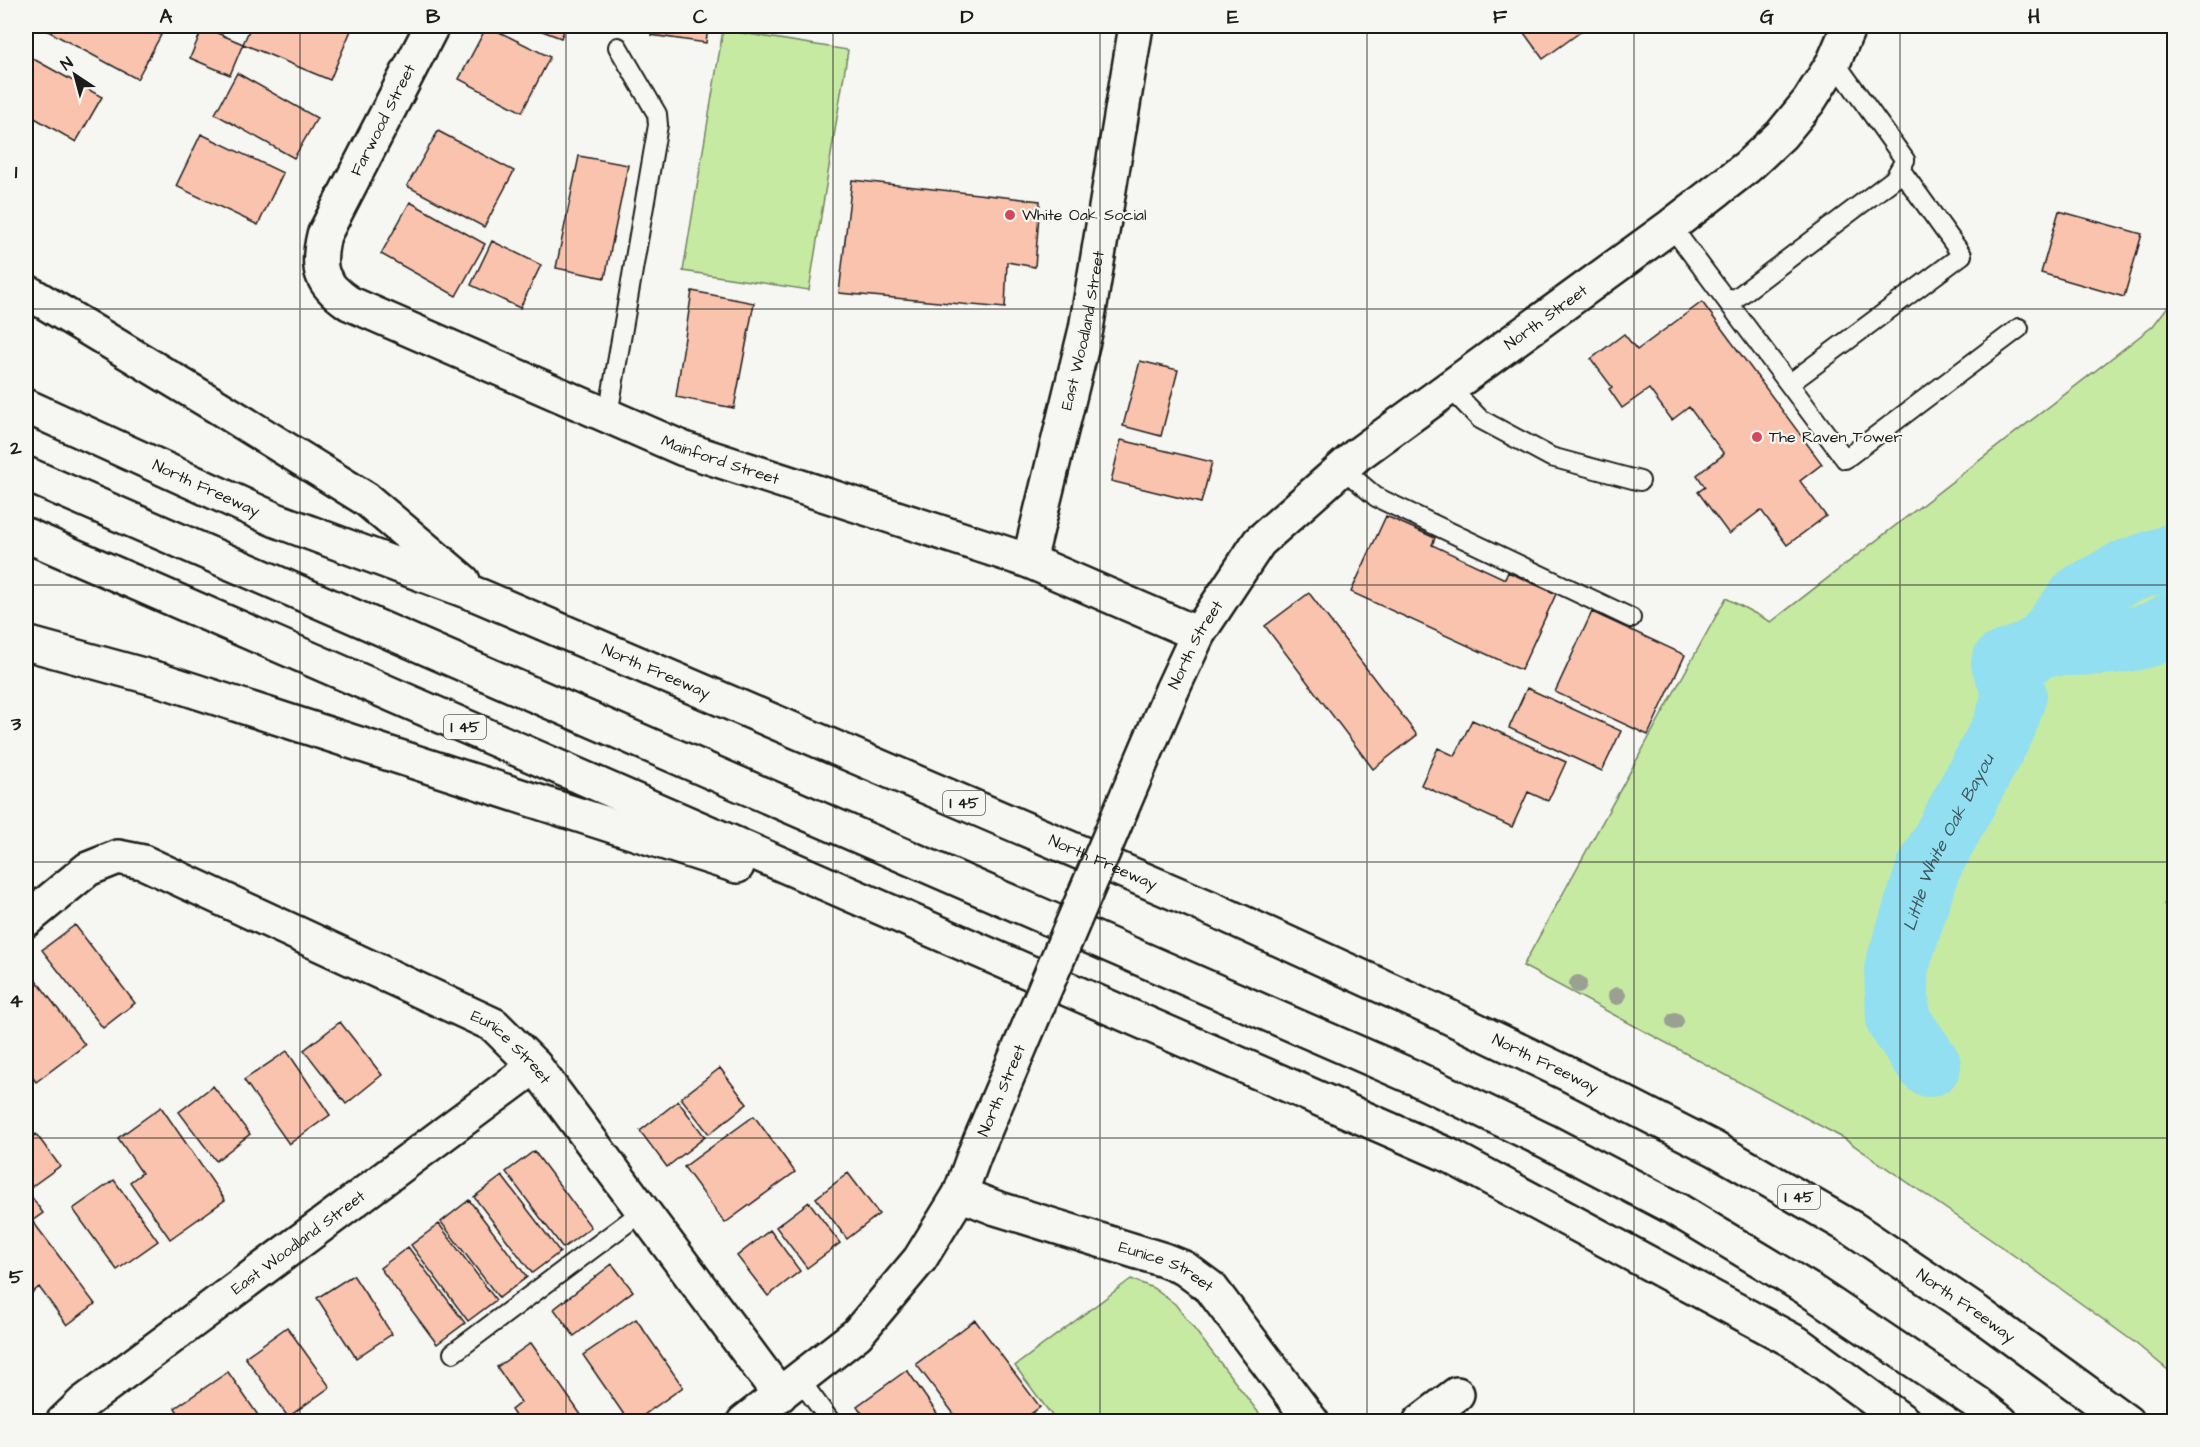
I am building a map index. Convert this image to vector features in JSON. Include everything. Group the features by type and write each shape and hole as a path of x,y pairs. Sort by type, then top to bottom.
{"main road":[{"name":"Farwood Street","path":"334,215 432,26"},
{"name":"East Woodland Street","path":"1029,561 1086,329 1136,26"},
{"name":"North Street","path":"744,1422 857,1334 920,1259 960,1194 975,1153 1172,690 1198,634 1259,542 1342,468 1449,387 1671,226 1747,167 1781,135 1809,101 1834,61 1849,26"},
{"name":"Mainford Street","path":"334,215 324,235 320,255 322,274 334,293 349,303 684,449 1029,561 1198,634"},
{"path":"26,291 218,406 366,499 480,596"},
{"name":"North Freeway","path":"26,406 276,520 480,596 1217,911 1566,1073 1715,1149 1852,1228 1978,1313 2127,1422"},
{"path":"26,474 1413,1077 1546,1141 1674,1208 1808,1289 1977,1403 2001,1422"},
{"name":"I 45","path":"26,535 1448,1155 1797,1343 1904,1422"},
{"path":"26,644 161,680 516,796 905,919"},
{"name":"Eunice Street","path":"26,921 88,869 118,857 143,862 494,1025 535,1066 643,1211 790,1387"},
{"name":"East Woodland Street","path":"63,1422 83,1403 535,1066"},
{"name":"Eunice Street","path":"960,1194 996,1208 1164,1260 1200,1278 1228,1309 1312,1422"},
{"path":"1420,1422 1457,1394"}],"lane":[{"path":"608,415 658,125 657,114 618,47"},
{"path":"1724,297 1735,299 1894,179 1905,160 1834,61"},
{"path":"1789,384 1962,255 1900,168"},
{"path":"1671,226 1845,459 2019,328"},
{"path":"1449,387 1480,419 1551,457 1640,481"},
{"path":"1342,468 1376,497 1631,618"},
{"path":"453,1353 643,1211"},
{"path":"790,1387 831,1422"}],"green space":[{"path":"723,30 848,50 809,290 683,271"},
{"path":"2174,302 2174,894 2164,904 2174,921 2174,1375 2134,1342 2032,1268 1843,1138 1523,966 1726,598 1771,622 2153,326"},
{"path":"1131,1279 1153,1288 1175,1304 1265,1421 1056,1421 1015,1366"}],"building":[{"path":"49,26 144,26 161,35 137,79 46,30"},
{"path":"251,26 345,26 352,28 330,80 243,44"},
{"path":"487,26 550,57 522,112 459,79"},
{"path":"529,26 566,26 561,38"},
{"path":"653,26 708,26 706,43 651,35"},
{"path":"1519,26 1584,26 1586,28 1543,59"},
{"path":"203,27 243,44 230,75 190,58"},
{"path":"30,57 102,97 76,142 26,113 26,65"},
{"path":"237,73 317,118 294,158 215,114"},
{"path":"438,131 514,171 484,227 407,186"},
{"path":"201,134 283,173 258,225 176,186"},
{"path":"579,156 628,165 605,278 556,268"},
{"path":"852,180 1040,201 1035,267 1007,262 1005,308 839,293"},
{"path":"410,202 485,244 456,296 381,254"},
{"path":"2059,211 2142,234 2124,297 2041,273"},
{"path":"492,241 541,265 520,308 471,285"},
{"path":"692,291 754,303 734,408 676,397"},
{"name":"The Raven Tower","path":"1702,302 1822,464 1800,481 1826,516 1787,545 1761,510 1729,534 1698,492 1705,487 1697,475 1724,454 1689,407 1672,420 1649,389 1622,408 1609,389 1612,387 1591,359 1624,334 1637,350"},
{"path":"1140,361 1178,370 1161,436 1123,426"},
{"path":"1121,440 1212,462 1201,503 1111,481"},
{"path":"1386,516 1435,538 1432,545 1505,579 1508,572 1556,594 1521,670 1351,592"},
{"path":"1309,593 1417,735 1373,769 1265,626"},
{"path":"1592,612 1685,655 1648,735 1555,692"},
{"path":"1527,688 1621,731 1602,771 1509,728"},
{"path":"1472,720 1566,762 1548,801 1528,792 1512,827 1421,785 1438,748 1455,756"},
{"path":"75,925 135,1003 103,1028 42,950"},
{"path":"27,968 85,1045 36,1082 26,1068"},
{"path":"340,1022 382,1075 346,1104 304,1050"},
{"path":"287,1051 330,1115 289,1144 244,1080"},
{"path":"720,1068 747,1104 709,1134 681,1098"},
{"path":"213,1086 250,1134 216,1161 179,1112"},
{"path":"678,1101 705,1137 667,1167 640,1131"},
{"path":"161,1107 225,1200 170,1239 130,1182 142,1173 118,1138"},
{"path":"754,1116 795,1172 725,1223 684,1167"},
{"path":"36,1134 60,1166 31,1187 26,1179 26,1142"},
{"path":"534,1151 591,1227 563,1248 506,1172"},
{"path":"848,1173 879,1214 847,1239 816,1198"},
{"path":"502,1176 560,1252 532,1273 474,1197"},
{"path":"114,1180 158,1241 117,1270 73,1209"},
{"path":"26,1189 43,1213 26,1225"},
{"path":"469,1200 527,1277 499,1298 441,1222"},
{"path":"809,1202 840,1243 807,1268 776,1227"},
{"path":"34,1223 95,1304 67,1325 39,1287 26,1298 26,1230"},
{"path":"439,1224 496,1300 468,1321 411,1245"},
{"path":"770,1230 800,1271 768,1296 737,1256"},
{"path":"408,1247 465,1323 437,1344 380,1268"},
{"path":"612,1264 633,1291 574,1336 554,1309"},
{"path":"353,1275 392,1334 356,1358 317,1298"},
{"path":"636,1319 683,1387 634,1422 629,1422 583,1355"},
{"path":"975,1320 1040,1407 1020,1422 960,1422 916,1364"},
{"path":"287,1327 330,1387 288,1417 245,1357"},
{"path":"531,1343 586,1422 519,1422 511,1410 521,1402 497,1367"},
{"path":"907,1370 943,1422 868,1422 857,1406"},
{"path":"228,1372 260,1418 254,1422 184,1422 175,1408"}],"waterway":[{"name":"Little White Oak Bayou","path":"1929,1065 1898,1020 1896,969 1928,869 2004,727 2015,695 2003,663 2027,654 2044,644 2081,596 2123,573 2174,555"},
{"name":"Little White Oak Bayou","path":"2044,644 2129,640 2160,631 2174,623"}],"place":[{"name":"White Oak Social","path":"1010,215"},
{"name":"The Raven Tower","path":"1757,437"}]}
